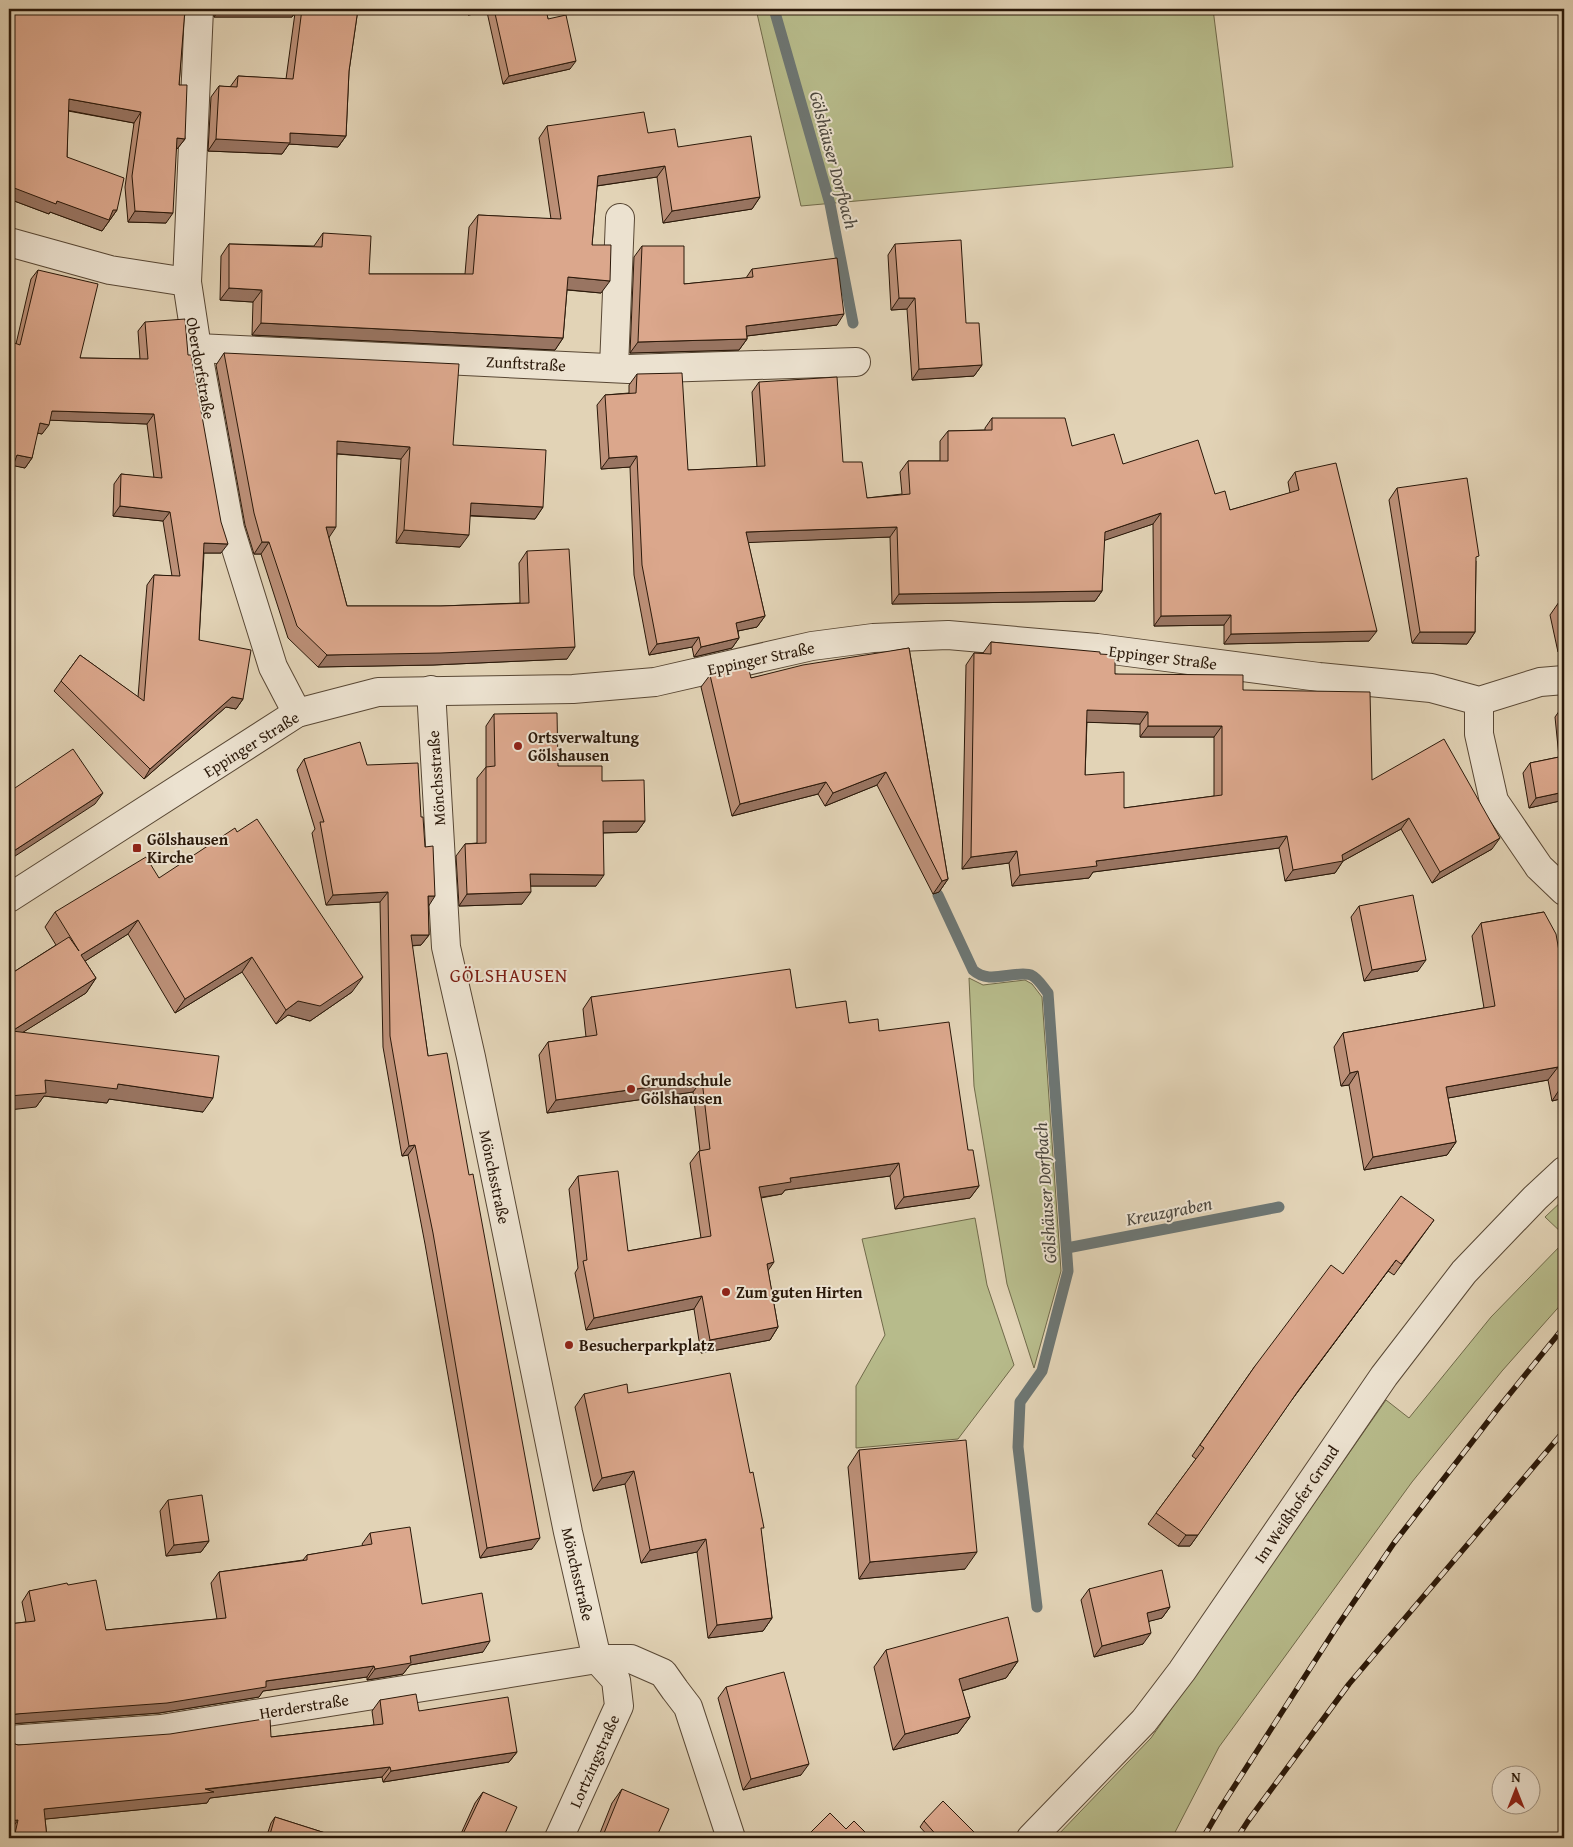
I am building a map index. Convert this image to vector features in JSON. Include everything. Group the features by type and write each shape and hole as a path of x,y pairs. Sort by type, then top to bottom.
{"street":[{"name":"Oberdorfstraße","path":"199,9 187,282 230,530 272,667 297,713"},
{"path":"614,368 620,218"},
{"path":"9,242 110,270 187,282"},
{"name":"Zunftstraße","path":"197,348 628,369 856,362"},
{"name":"Eppinger Straße","path":"9,898 297,713 378,692 573,689 654,682 812,646 873,638 948,635 1097,648 1319,677 1431,688 1479,701"},
{"path":"1564,680 1540,682 1479,701 1479,734 1494,801 1539,867 1564,891"},
{"name":"Mönchsstraße","path":"431,690 446,947 568,1532 597,1659"},
{"name":"Im Weißhofer Grund","path":"1031,1838 1144,1721 1182,1671 1384,1376 1464,1272 1510,1238 1535,1198 1564,1172"},
{"path":"597,1659 631,1659 663,1673 688,1707 732,1838"},
{"name":"Herderstraße","path":"9,1740 161,1729 597,1659"},
{"name":"Lortzingstraße","path":"559,1838 619,1706 616,1680 597,1659"}],"green space":[{"path":"756,9 1213,9 1233,167 801,206"},
{"path":"969,978 983,985 1025,980 1032,984 1042,997 1061,1271 1034,1368 1007,1284 974,1086"},
{"path":"1564,1199 1564,1235 1545,1217"},
{"path":"975,1218 987,1285 1014,1365 958,1439 856,1448 856,1386 885,1335 862,1239"},
{"path":"1564,1242 1564,1301 1502,1371 1412,1482 1219,1747 1172,1838 1055,1838 1151,1738 1386,1400 1409,1418 1491,1317"}],"building":[{"path":"9,9 185,9 179,85 187,85 185,139 177,138 173,213 135,211 132,176 141,112 69,99 67,157 124,178 117,210 113,210 109,220 57,201 56,204 9,186"},
{"path":"302,9 358,9 349,71 346,136 290,133 290,143 216,139 219,86 237,87 238,76 293,79"},
{"path":"494,9 546,9 548,19 566,15 576,61 509,76"},
{"path":"644,112 648,133 675,129 678,147 751,136 760,197 672,211 665,166 598,176 592,245 611,245 610,281 568,277 563,338 261,323 262,290 229,288 229,244 322,247 323,233 371,236 369,274 473,274 478,215 561,219 547,126"},
{"path":"961,240 966,323 979,323 982,365 919,369 915,298 899,298 895,244"},
{"path":"642,246 684,246 684,284 753,277 752,269 837,258 844,314 746,326 747,339 638,342"},
{"path":"38,270 98,284 80,358 148,359 145,322 185,319 188,355 191,355 221,522 228,544 204,543 199,640 251,650 243,699 232,697 150,769 61,681 80,655 144,701 154,575 180,576 170,512 120,506 121,474 162,478 154,414 52,411 49,425 40,423 32,458 17,455 9,477 9,341 20,345"},
{"path":"224,353 459,364 453,445 546,450 543,507 471,503 469,535 404,530 410,447 337,441 336,527 326,527 347,606 441,606 529,603 527,551 569,549 575,647 441,653 327,655 297,626 269,542 262,542 254,513"},
{"path":"682,373 688,470 765,466 759,382 837,377 843,462 862,462 867,498 910,494 908,461 948,461 948,431 992,430 992,418 1065,418 1072,446 1114,434 1123,464 1198,440 1215,494 1225,491 1230,510 1299,490 1295,472 1336,463 1377,631 1231,634 1231,615 1161,616 1161,513 1105,532 1102,591 899,594 897,527 746,532 765,616 736,623 739,638 701,647 699,637 657,644 642,565 637,456 609,458 605,395 636,393 637,374"},
{"path":"1467,478 1479,556 1476,557 1475,632 1420,632 1397,488"},
{"path":"1564,600 1564,626 1559,602"},
{"path":"991,642 1100,652 1100,654 1115,655 1115,674 1243,675 1243,690 1370,692 1372,780 1444,739 1500,838 1440,872 1409,818 1342,855 1343,861 1293,870 1287,836 1096,861 1097,866 1020,875 1017,851 971,857 974,653 991,654","holes":["1087,710 1148,712 1148,726 1222,726 1222,795 1124,808 1124,772 1085,775"]},
{"path":"909,648 948,879 942,881 886,772 833,793 826,782 740,804 710,675 748,666 751,678 803,665"},
{"path":"1562,707 1564,707 1564,729"},
{"path":"557,713 558,766 602,766 602,781 644,780 645,821 603,821 604,875 530,874 531,892 467,894 465,844 486,843 486,767 495,766 494,714"},
{"path":"360,742 367,765 418,763 425,847 433,846 435,896 428,896 429,935 411,935 428,1056 447,1053 469,1175 473,1174 540,1538 487,1548 433,1233 415,1145 409,1146 390,1036 388,892 333,895 320,822 324,822 304,759"},
{"path":"73,749 103,793 9,854 9,792"},
{"path":"1564,756 1564,792 1536,798 1530,763"},
{"path":"257,819 363,977 320,1006 298,1001 286,1010 252,957 185,999 138,920 81,955 96,978 12,1031 219,1056 213,1098 118,1084 117,1089 45,1080 46,1093 9,1096 9,975 69,937 79,951 55,912 146,857 159,878 235,828 237,832"},
{"path":"1413,895 1426,960 1372,970 1359,906"},
{"path":"1544,912 1556,934 1564,980 1564,1087 1561,1087 1558,1067 1446,1087 1456,1142 1373,1157 1358,1071 1350,1073 1343,1033 1495,1006 1481,923"},
{"path":"790,969 796,1008 846,1001 849,1023 878,1019 879,1031 949,1022 968,1150 973,1150 979,1186 904,1197 899,1163 790,1178 791,1182 759,1187 774,1262 767,1264 778,1327 710,1340 702,1296 594,1318 583,1261 587,1260 578,1176 618,1171 628,1251 711,1236 699,1151 710,1149 702,1080 556,1100 548,1042 597,1035 591,997"},
{"path":"1401,1196 1434,1220 1401,1264 1396,1260 1298,1391 1198,1535 1186,1535 1156,1513 1204,1448 1200,1445 1255,1366 1331,1265 1343,1274"},
{"path":"730,1373 750,1473 753,1472 764,1528 761,1528 772,1618 717,1625 706,1539 650,1550 634,1471 602,1478 584,1394 627,1384 628,1393"},
{"path":"966,1440 977,1552 870,1562 859,1450"},
{"path":"202,1495 209,1541 174,1545 168,1500"},
{"path":"410,1527 422,1604 482,1593 490,1641 410,1656 411,1663 375,1669 374,1666 266,1681 266,1687 167,1703 9,1716 9,1624 35,1621 29,1591 67,1583 68,1585 96,1580 106,1630 226,1618 219,1572 307,1560 307,1555 372,1544 370,1533"},
{"path":"1162,1570 1170,1607 1147,1613 1151,1633 1102,1646 1089,1589"},
{"path":"1008,1617 1018,1661 959,1679 970,1717 905,1734 886,1650"},
{"path":"784,1672 809,1764 751,1779 726,1687"},
{"path":"416,1694 419,1711 508,1697 517,1752 391,1771 390,1767 205,1789 214,1792 44,1809 47,1838 14,1838 18,1820 9,1821 9,1742 18,1745 170,1734 270,1718 271,1737 383,1724 380,1700"},
{"path":"622,1789 669,1809 656,1838 602,1838"},
{"path":"483,1792 517,1807 503,1838 461,1838"},
{"path":"943,1801 980,1838 939,1838 924,1821"},
{"path":"830,1813 846,1829 854,1821 871,1838 805,1838"},
{"path":"275,1817 341,1838 269,1838"}],"waterway":[{"name":"Gölshäuser Dorfbach","path":"774,9 830,204 853,323"},
{"name":"Gölshäuser Dorfbach","path":"938,895 973,970 978,974 990,977 1016,974 1034,976 1048,993 1068,1271 1042,1371 1020,1402 1018,1447 1037,1607"},
{"name":"Kreuzgraben","path":"1067,1248 1279,1207"}],"railway":[{"path":"1203,1838 1336,1628 1394,1543 1564,1327"},
{"path":"1237,1838 1349,1684 1564,1431"}],"place":[{"name":"Ortsverwaltung Gölshausen","path":"518,746"},
{"name":"Gölshausen Kirche","path":"137,848"},
{"name":"Grundschule Gölshausen","path":"631,1089"},
{"name":"Zum guten Hirten","path":"726,1292"},
{"name":"Besucherparkplatz","path":"569,1345"}],"district":[{"name":"GÖLSHAUSEN","path":"509,975"}]}
